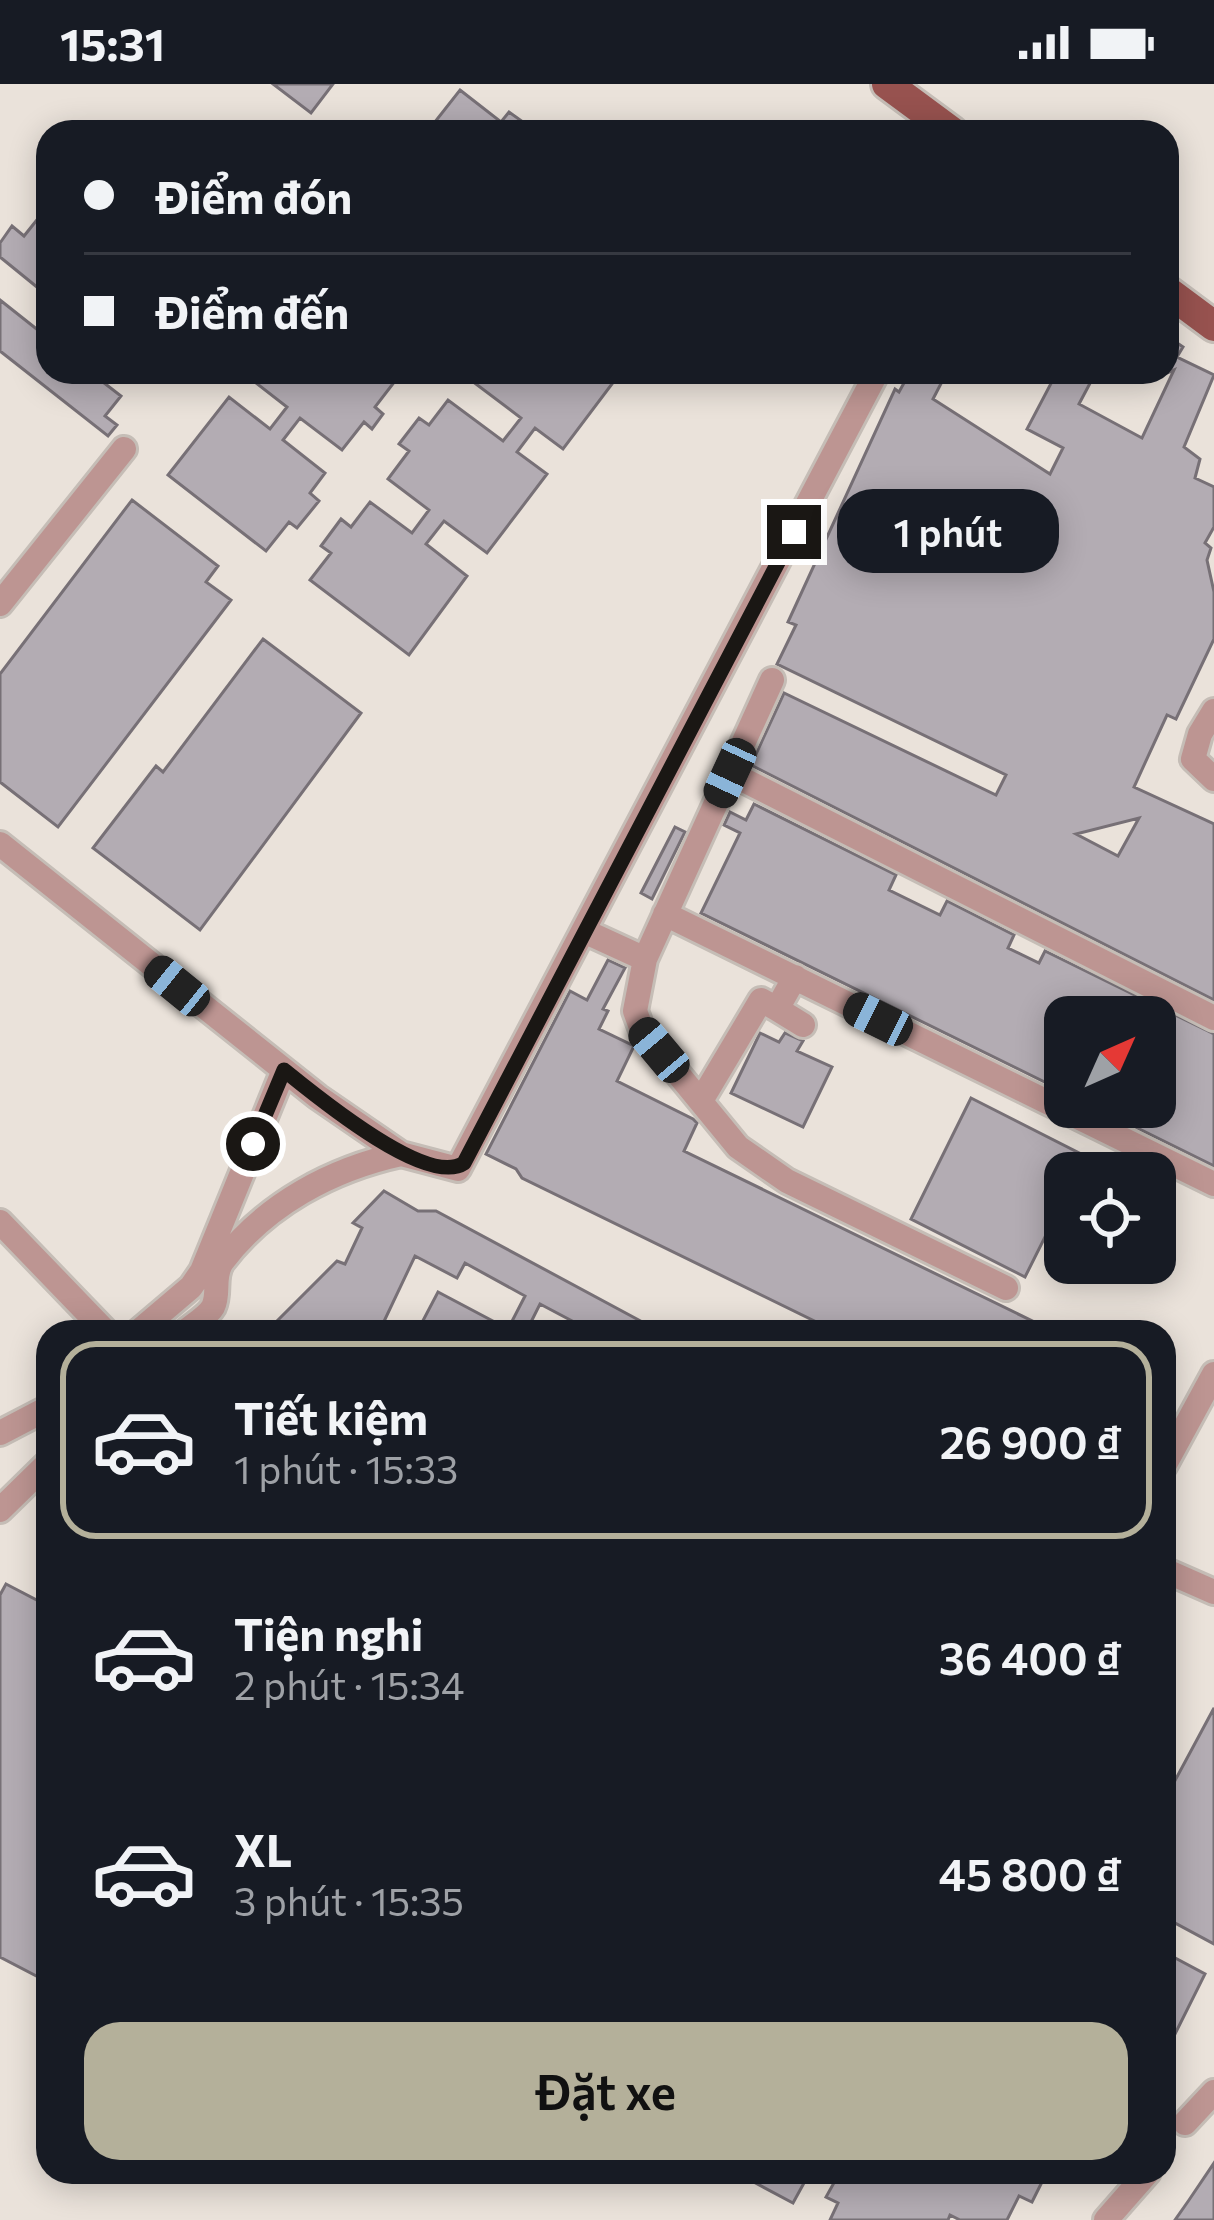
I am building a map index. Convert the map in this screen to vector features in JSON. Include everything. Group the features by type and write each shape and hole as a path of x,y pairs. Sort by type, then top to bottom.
{"main road":[{"path":"887,84 936,120"},
{"path":"1179,300 1214,326"}],"street":[{"path":"0,844 284,1070 401,1154 448,1168 464,1163 871,384"},
{"path":"0,604 124,449"},
{"path":"772,680 645,959 635,995 642,1030 738,1147 787,1181 1006,1288"},
{"path":"1214,711 1200,734 1193,759 1214,779"},
{"path":"730,773 1214,1018"},
{"path":"665,914 1214,1184"},
{"path":"584,931 645,959"},
{"path":"776,1009 795,977"},
{"path":"702,1099 761,1000 802,1025"},
{"path":"152,1320 202,1271 284,1070"},
{"path":"198,1320 213,1306 219,1266 283,1207 315,1181 342,1168 401,1154"},
{"path":"0,1222 94,1320"},
{"path":"1176,1444 1214,1373"},
{"path":"0,1433 36,1414"},
{"path":"0,1510 36,1475"},
{"path":"1176,1575 1214,1592"},
{"path":"1185,2123 1214,2092"},
{"path":"1106,2220 1138,2184"}],"building":[{"path":"273,84 333,84 311,113"},
{"path":"460,90 498,120 436,120"},
{"path":"36,221 36,286 0,257 0,243 12,226 24,236"},
{"path":"0,300 36,328 36,379 0,351"},
{"path":"1179,358 1214,375 1184,447 1200,459 1195,478 1214,487 1214,527 1205,543 1211,548 1207,560 1214,592 1214,639 1176,719 1167,715 1134,787 1214,824 1214,1000 751,765 784,693 996,795 1006,775 777,664 796,625 788,622 895,389 899,392 903,384 941,384 933,399 1050,474 1063,448 1027,429 1051,384 1090,384 1079,404 1142,438 1167,384 1179,384","holes":["1139,818 1118,856 1076,834"]},
{"path":"42,384 106,384 121,396 105,416 117,425 108,436"},
{"path":"257,384 393,384 375,407 383,414 372,429 364,422 342,450 300,418 283,440 325,473 310,493 319,501 297,528 289,522 266,551 168,475 229,397 270,429 287,407"},
{"path":"476,384 612,384 563,449 535,428 517,452 547,474 487,553 444,521 426,544 467,576 409,655 310,580 331,553 321,546 341,519 351,527 370,502 412,533 429,510 388,479 409,451 399,444 419,418 429,425 448,400 503,441 521,418"},
{"path":"132,500 218,566 206,582 231,600 58,827 0,782 0,674"},
{"path":"263,639 361,713 200,930 93,848 156,766 163,772"},
{"path":"754,804 896,875 889,890 940,915 947,901 1014,935 1008,948 1039,963 1045,951 1137,996 1044,996 1044,1082 701,913 740,833 724,825 730,812 746,820"},
{"path":"675,827 685,832 652,899 641,893"},
{"path":"608,960 625,968 603,1009 608,1011 599,1029 634,1046 617,1081 697,1123 684,1151 1030,1320 812,1320 522,1178 516,1169 486,1154 570,991 587,1000"},
{"path":"1176,1015 1214,1034 1214,1166 1137,1128 1176,1128"},
{"path":"760,1033 779,1042 785,1033 803,1041 797,1051 832,1067 803,1127 731,1093"},
{"path":"971,1098 1077,1152 1044,1152 1044,1239 1025,1277 911,1219"},
{"path":"384,1191 418,1211 436,1211 639,1320 570,1320 540,1304 532,1320 513,1320 525,1296 465,1263 457,1278 415,1256 385,1320 278,1320 337,1261 345,1264 362,1228 353,1223"},
{"path":"438,1292 491,1320 423,1320"},
{"path":"6,1584 36,1600 36,1976 0,1957 0,1595"},
{"path":"1214,1708 1214,1944 1176,1923 1176,1779"},
{"path":"1176,1958 1205,1974 1176,2032"},
{"path":"1214,2163 1214,2220 1175,2220 1189,2200"},
{"path":"757,2184 803,2184 793,2203"},
{"path":"833,2184 1041,2184 1032,2202 1019,2196 1007,2220 960,2220 950,2215 948,2220 830,2220 838,2203 826,2197"}],"route":[{"path":"253,1144 284,1070 401,1154 448,1168 464,1163 794,532"}]}
